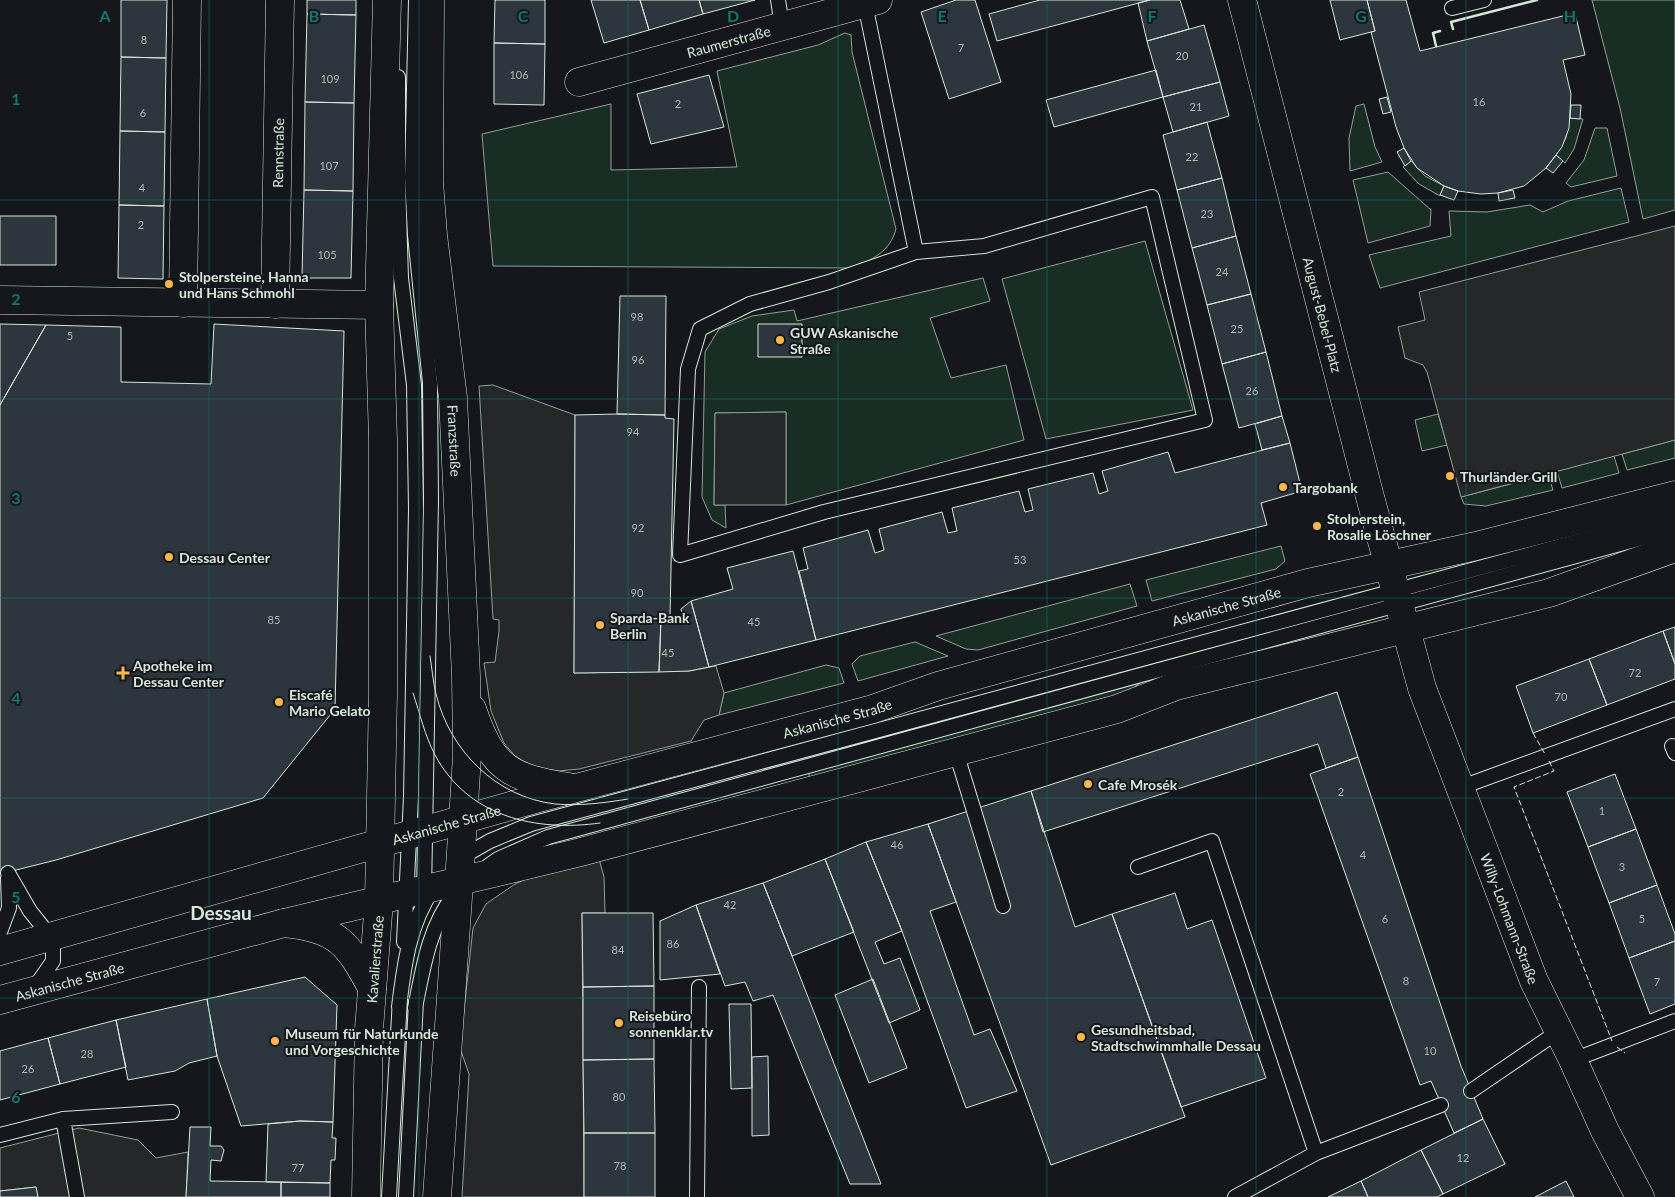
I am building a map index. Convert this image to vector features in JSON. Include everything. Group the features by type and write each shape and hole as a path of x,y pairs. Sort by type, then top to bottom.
{"main road":[{"path":"183,303 187,0"},
{"name":"Rennstraße","path":"275,304 280,0"},
{"path":"381,843 383,440 380,305 387,0"},
{"name":"Franzstraße","path":"430,0 430,182 433,235 453,398 467,756 463,820 441,886"},
{"name":"August-Bebel-Platz","path":"1242,0 1400,608"},
{"name":"Raumerstraße","path":"579,82 871,2"},
{"path":"0,300 380,305"},
{"name":"Askanische Straße","path":"0,951 578,788 873,709 938,686 1279,591 1476,546 1675,495"},
{"name":"Askanische Straße","path":"0,1000 284,923 441,886 1117,709 1176,686 1400,608 1549,593 1675,548"},
{"name":"Willy-Lohmann-Straße","path":"1400,608 1422,688 1515,936 1605,1131 1640,1197"},
{"path":"466,693 486,742 493,755 504,767 512,773 536,782 578,788"},
{"name":"Kavalierstraße","path":"366,1197 372,988 379,901 381,843"},
{"path":"437,1197 441,886"},
{"path":"284,923 315,927 336,937 356,960 372,988"}],"lane":[{"path":"400,0 398,180 402,278 414,385 416,462 415,654 417,833 441,886 435,924 423,967 416,1008 406,1197"},
{"path":"416,0 412,178 415,235 430,383 431,578 417,833"},
{"path":"778,0 782,26"},
{"path":"1452,8 1484,0"},
{"path":"871,2 916,252"},
{"path":"1152,197 1205,420 824,512 680,555 688,369 700,328 750,304 829,282 916,252 984,246 1152,197"},
{"path":"390,1197 399,1007 405,962 413,928 441,886 490,841 531,824 1400,608 1675,515"},
{"path":"399,1007 441,886 548,837 1400,608 1675,529"},
{"path":"1459,788 1675,709"},
{"path":"956,752 1003,906"},
{"path":"1138,867 1212,841 1316,1153"},
{"path":"0,932 9,908 8,872 30,911 50,936 55,952 54,961 31,992"},
{"path":"416,1008 441,886"},
{"path":"697,1197 699,986"},
{"path":"1573,1060 1675,1021"},
{"path":"1471,1092 1558,1031"},
{"path":"1236,1197 1316,1153 1441,1105"},
{"path":"0,1135 63,1119 172,1112"},
{"path":"63,1119 77,1197"}],"green space":[{"path":"1592,0 1675,0 1675,210 1643,219 1620,108"},
{"path":"845,33 851,35 852,52 896,229 889,244 879,255 850,268 493,266 482,134 611,104 611,170 737,167 717,71 818,45"},
{"path":"1364,104 1375,147 1382,162 1350,171 1349,138 1356,106"},
{"path":"1570,118 1583,119 1574,149 1565,163 1556,155 1566,138"},
{"path":"1595,128 1607,128 1617,176 1571,187 1566,183 1584,160"},
{"path":"1411,161 1425,176 1444,186 1440,196 1419,184 1403,167"},
{"path":"1388,172 1431,210 1430,226 1368,243 1353,180"},
{"path":"1621,188 1629,222 1380,288 1369,255 1451,236 1449,211 1487,212 1530,205 1543,212 1568,201"},
{"path":"1145,241 1193,410 1046,439 1002,279"},
{"path":"983,278 990,301 930,318 951,378 1006,365 1024,440 786,505 786,412 715,413 714,505 725,505 726,528 712,520 702,497 705,352 719,329 752,316 794,310 797,321"},
{"path":"1438,414 1447,445 1422,451 1415,420"},
{"path":"1675,440 1675,458 1627,470 1622,454"},
{"path":"1614,456 1619,473 1562,488 1557,471"},
{"path":"1548,474 1553,490 1486,506 1464,504 1461,497"},
{"path":"1281,546 1285,561 1276,569 1152,601 1146,580"},
{"path":"1130,584 1137,606 978,650 966,649 936,636"},
{"path":"915,642 948,656 858,681 852,664 860,656"},
{"path":"826,665 839,668 844,683 719,715 724,693"},
{"path":"1140,683 1119,698 811,783 808,771"}],"shaded area":[{"path":"1675,226 1675,440 1461,497 1427,372 1423,365 1405,358 1398,327 1425,320 1419,292"},
{"path":"493,385 575,415 574,673 689,671 716,666 724,693 719,715 704,720 691,741 579,769 559,771 539,768 523,761 514,755 504,743 491,711 484,663 495,662 499,620 493,619 479,386"},
{"path":"786,412 786,505 714,505 715,413"},
{"path":"599,859 604,877 605,913 582,913 584,1197 462,1197 469,1074 460,1048 473,928 486,904 515,884 538,874"},
{"path":"79,1128 138,1140 156,1158 188,1152 186,1197 38,1197 36,1187 0,1191 0,1148"}],"building":[{"path":"121,0 167,0 166,58 121,57"},
{"path":"307,0 356,0 356,15 307,14"},
{"path":"495,0 545,0 545,44 494,43"},
{"path":"591,0 640,0 649,30 604,43"},
{"path":"640,0 699,0 703,14 649,30"},
{"path":"699,0 755,0 703,14"},
{"path":"956,0 975,0 1001,82 949,99 921,12"},
{"path":"1040,0 1150,0 997,41 989,14"},
{"path":"1150,0 1180,0 1189,29 1147,41 1138,3"},
{"path":"1330,0 1367,0 1375,31 1340,40"},
{"path":"1367,0 1406,0 1420,51 1575,13 1585,55 1563,60 1571,94 1569,128 1562,147 1546,168 1524,186 1498,193 1481,194 1458,191 1444,186 1417,168 1404,148 1396,127 1371,32 1375,31"},
{"path":"307,14 356,15 354,103 305,102"},
{"path":"1204,25 1220,82 1163,97 1147,41"},
{"path":"494,43 545,44 544,105 494,104"},
{"path":"121,57 166,58 165,132 120,131"},
{"path":"1156,70 1163,97 1054,127 1046,100"},
{"path":"709,75 724,127 651,144 637,94"},
{"path":"1220,82 1229,116 1173,132 1163,97"},
{"path":"1387,97 1391,112 1383,114 1379,99"},
{"path":"305,102 354,103 353,191 304,190"},
{"path":"1571,105 1581,105 1580,119 1570,118"},
{"path":"1207,122 1222,178 1177,190 1163,135"},
{"path":"120,131 165,132 164,206 119,205"},
{"path":"1404,148 1411,161 1405,166 1397,152"},
{"path":"1556,155 1563,161 1553,173 1546,168"},
{"path":"1222,178 1236,236 1192,248 1177,190"},
{"path":"1444,186 1458,191 1454,200 1440,195"},
{"path":"304,190 353,191 351,278 302,278"},
{"path":"1513,190 1515,198 1499,201 1498,193"},
{"path":"119,205 164,206 163,279 118,278"},
{"path":"0,216 56,216 56,265 0,265"},
{"path":"1236,236 1251,294 1207,305 1192,248"},
{"path":"1251,294 1266,352 1222,364 1207,305"},
{"path":"620,296 666,296 665,415 617,414"},
{"path":"0,324 46,325 0,405"},
{"name":"Dessau Center","path":"214,324 344,331 335,709 263,798 56,860 0,874 0,405 46,325 121,327 121,382 211,384"},
{"name":"GUW Askanische Straße","path":"758,324 802,324 802,357 758,357"},
{"path":"1266,352 1282,416 1239,428 1222,364"},
{"path":"575,415 665,415 665,418 674,419 670,618 661,618 659,672 574,673"},
{"path":"1282,416 1290,443 1262,450 1255,424"},
{"path":"1290,443 1302,491 1261,503 1267,525 816,640 799,571 808,569 803,548 868,530 875,553 884,550 879,529 942,512 948,533 957,531 952,508 1019,491 1025,512 1033,510 1028,489 1093,473 1099,494 1108,491 1102,471 1168,452 1175,473"},
{"path":"793,551 816,640 709,667 691,601 733,589 727,568"},
{"path":"691,601 709,667 689,671 659,672 661,618 683,618 681,609"},
{"path":"1675,627 1675,664 1663,631"},
{"path":"1663,631 1675,664 1675,679 1607,705 1589,659"},
{"path":"1589,659 1607,705 1533,733 1516,686"},
{"path":"1337,692 1358,757 1326,768 1318,744 1043,832 1031,791"},
{"path":"1358,757 1461,1066 1483,1119 1454,1133 1431,1081 1420,1085 1310,774"},
{"path":"1615,774 1636,829 1588,847 1567,792"},
{"name":"Gesundheitsbad, Stadtschwimmhalle Dessau","path":"1031,791 1075,927 1112,914 1185,1117 1051,1165 928,824"},
{"path":"928,824 956,902 930,911 974,1035 990,1029 1017,1091 966,1108 902,931 866,842"},
{"path":"1636,829 1657,885 1609,903 1588,847"},
{"path":"866,842 902,931 875,942 884,964 900,958 920,1010 889,1023 825,859"},
{"path":"825,859 854,932 792,956 763,883"},
{"path":"763,883 881,1184 850,1184 773,995 753,1001 745,982 725,986 696,905"},
{"path":"1657,885 1675,934 1675,941 1629,958 1609,903"},
{"path":"1175,893 1187,929 1212,920 1266,1078 1181,1107 1112,914"},
{"path":"696,905 720,974 660,980 660,921"},
{"path":"582,913 653,913 654,986 583,987"},
{"path":"1675,941 1675,1004 1650,1014 1629,958"},
{"name":"Museum für Naturkunde und Vorgeschichte","path":"305,977 337,1005 333,1122 300,1121 241,1126 217,1056 207,999"},
{"path":"873,979 907,1068 869,1083 835,995"},
{"name":"Reisebüro sonnenklar.tv","path":"654,986 654,1059 583,1060 583,987"},
{"path":"207,999 217,1056 189,1063 175,1071 128,1080 116,1020"},
{"path":"729,1004 751,1004 752,1088 731,1089"},
{"path":"116,1020 126,1067 60,1084 48,1038"},
{"path":"48,1038 60,1084 0,1100 0,1051"},
{"path":"768,1056 769,1135 752,1136 752,1057"},
{"path":"654,1059 655,1133 584,1133 583,1060"},
{"path":"1483,1119 1505,1164 1443,1194 1421,1150"},
{"path":"300,1121 333,1122 332,1138 336,1138 335,1160 331,1160 330,1183 266,1182 268,1124"},
{"path":"190,1127 211,1127 210,1146 221,1146 224,1150 221,1161 211,1160 210,1181 281,1182 281,1197 186,1197"},
{"path":"584,1133 655,1133 655,1197 584,1197"},
{"path":"1421,1150 1443,1194 1437,1197 1368,1197 1361,1181"},
{"path":"1361,1181 1368,1197 1328,1197"},
{"path":"1566,1181 1574,1197 1535,1197"},
{"path":"281,1182 330,1183 330,1197 281,1197"},
{"path":"36,1187 38,1197 0,1197 0,1191"}],"tram line":[{"path":"430,656 436,694 452,734 464,752 495,781 513,792 534,800 555,804 592,804 628,799"},
{"path":"413,693 431,748 449,776 466,793 485,806 506,816 528,822 552,825 600,823"}],"fence":[{"path":"1533,733 1545,754"},
{"path":"1549,761 1554,771 1514,787 1612,1041"},
{"path":"1617,1047 1625,1053"}],"wall":[{"path":"1453,29 1451,22 1537,0"},
{"path":"1436,46 1433,33 1440,31"}],"place":[{"name":"Stolpersteine, Hanna und Hans Schmohl","path":"169,284"},
{"name":"GUW Askanische Straße","path":"780,340"},
{"name":"Thurländer Grill","path":"1450,476"},
{"name":"Targobank","path":"1283,487"},
{"name":"Stolperstein, Rosalie Löschner","path":"1317,526"},
{"name":"Dessau Center","path":"169,557"},
{"name":"Sparda-Bank Berlin","path":"600,625"},
{"name":"Apotheke im Dessau Center","path":"123,673"},
{"name":"Eiscafé Mario Gelato","path":"279,702"},
{"name":"Cafe Mrosék","path":"1088,784"},
{"name":"Reisebüro sonnenklar.tv","path":"619,1023"},
{"name":"Gesundheitsbad, Stadtschwimmhalle Dessau","path":"1081,1037"},
{"name":"Museum für Naturkunde und Vorgeschichte","path":"275,1041"}],"district":[{"name":"Dessau","path":"221,912"}]}
